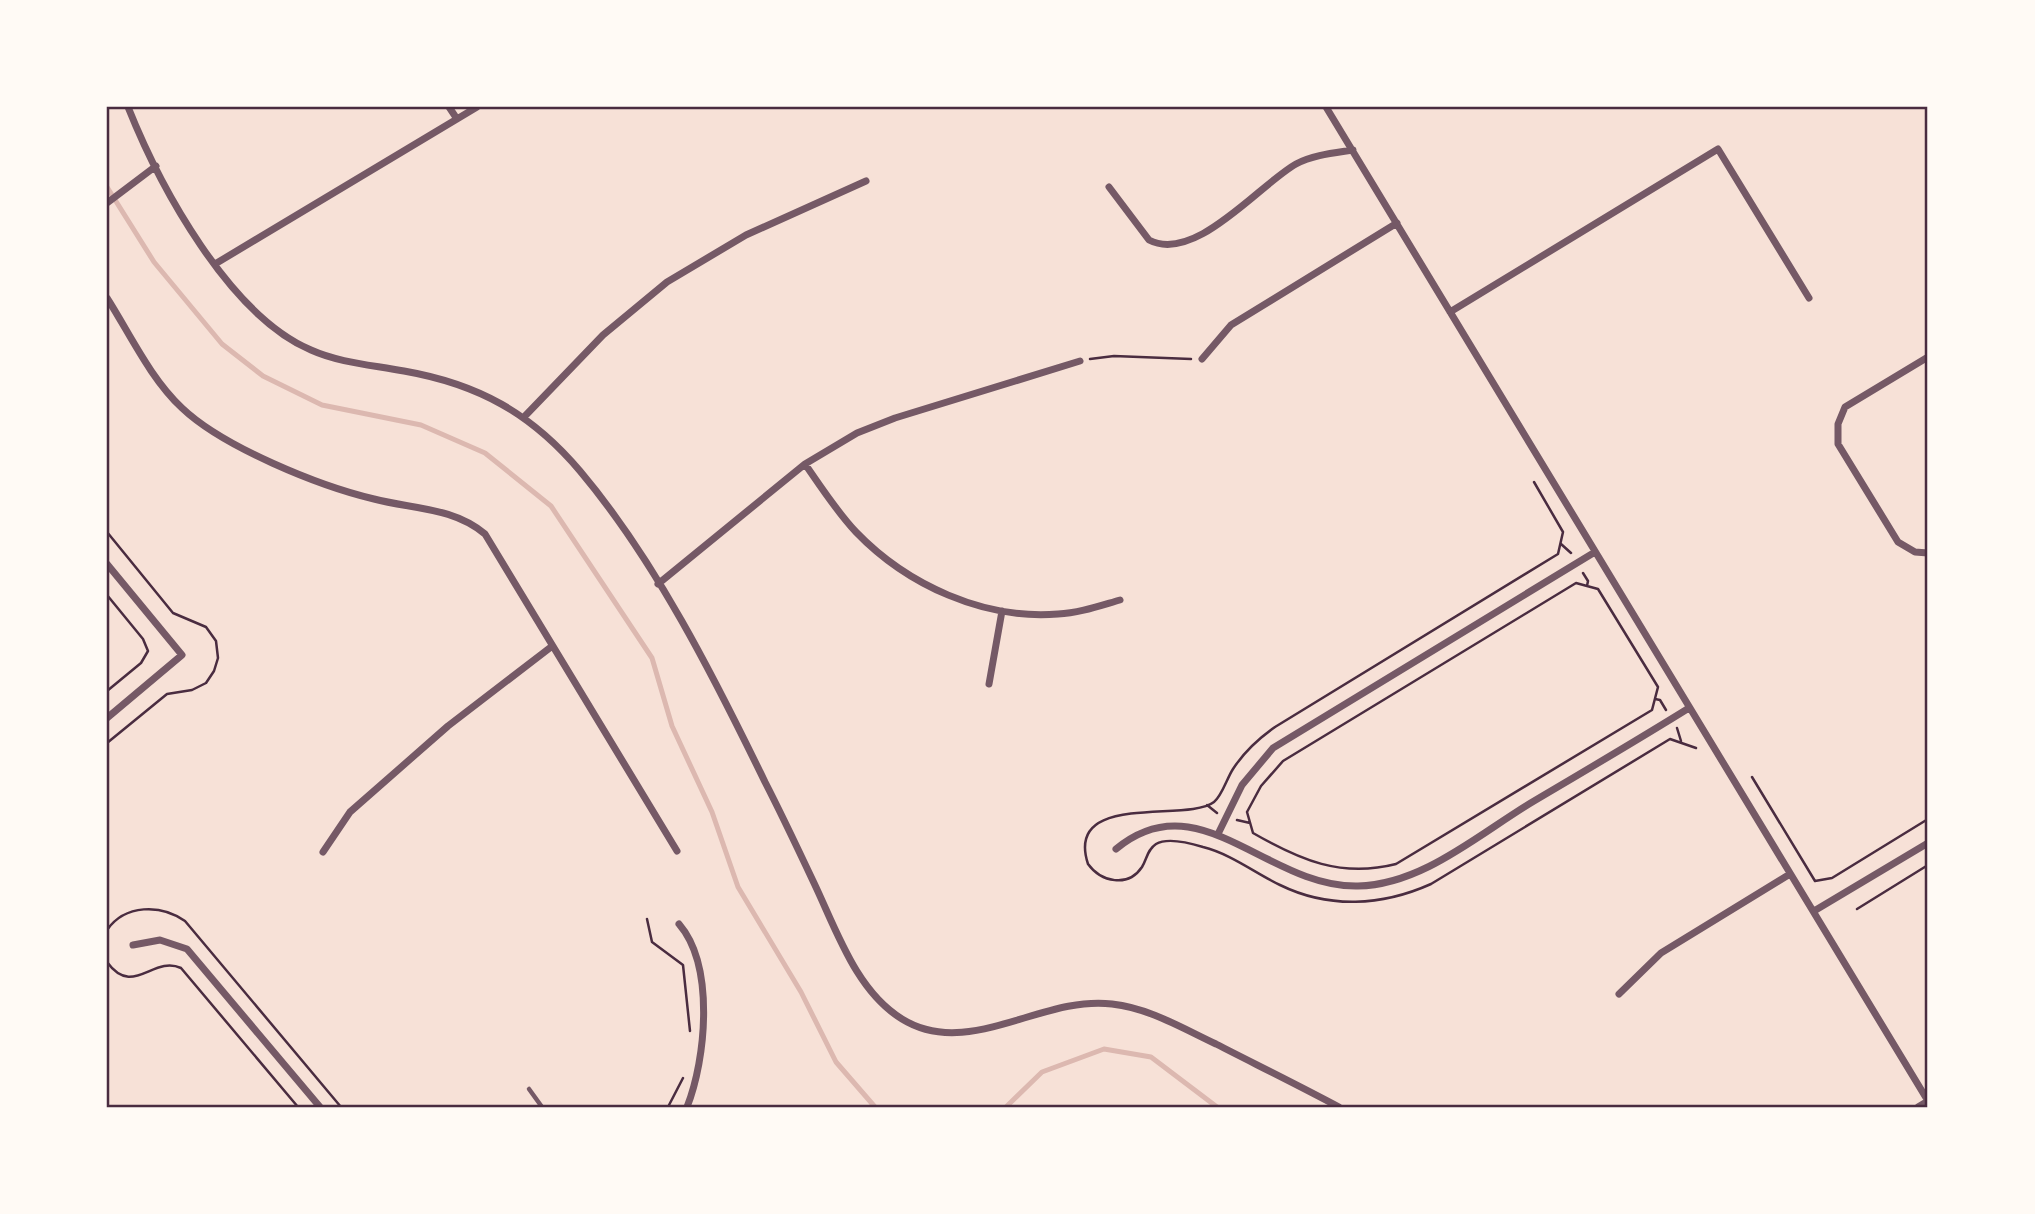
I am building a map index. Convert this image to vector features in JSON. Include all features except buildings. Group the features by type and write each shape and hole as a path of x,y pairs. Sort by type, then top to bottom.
{"street":[{"path":"128,107 156,166 215,264 253,311 301,346 338,359 442,380 525,416 586,479 658,584 759,769 851,959 875,995 892,1012 918,1027 957,1033 990,1027 1066,1005 1099,1003 1131,1007 1165,1019 1339,1107"},
{"path":"449,107 457,119"},
{"path":"215,264 477,107"},
{"path":"1326,107 1928,1101 1918,1107"},
{"path":"1450,312 1718,149 1809,298"},
{"path":"1109,187 1149,240 1170,243 1191,237 1220,223 1299,163 1353,150"},
{"path":"107,203 156,166"},
{"path":"525,416 603,335 667,282 746,235 866,181"},
{"path":"1202,359 1231,325 1397,223"},
{"path":"107,298 171,396 213,430 320,484 374,500 452,515 477,527 498,551 551,647 677,852"},
{"path":"1928,357 1845,407 1838,424 1838,444 1898,542 1914,552 1928,553"},
{"path":"658,584 805,464 875,425 1080,361"},
{"path":"805,464 846,520 876,550 949,596 1002,611 1058,615 1120,600"},
{"path":"1218,834 1246,778 1273,748 1595,552"},
{"path":"107,564 182,656 107,718"},
{"path":"989,684 1002,611"},
{"path":"323,852 350,813 448,726 551,647"},
{"path":"1116,849 1140,831 1164,825 1192,827 1218,834 1310,880 1344,886 1394,880 1445,856 1689,708"},
{"path":"1814,911 1928,843"},
{"path":"1619,994 1661,953 1790,874"},
{"path":"679,924 696,953 702,1016 701,1060 687,1107"},
{"path":"133,946 160,940 187,949 317,1106"}],"lane":[{"path":"529,1089 542,1107"}],"path":[{"path":"1080,361 1114,356 1202,359"},
{"path":"1534,482 1563,533 1558,554 1275,727 1240,759 1215,802 1195,811 1142,811 1101,823 1091,831 1086,843 1088,864 1105,878 1124,880 1137,873 1155,845 1182,842 1213,850 1306,895 1346,902 1391,898 1431,884 1670,739 1696,748"},
{"path":"1576,583 1598,589 1657,687 1652,710 1396,864 1367,869 1330,867 1305,861 1253,833 1247,812 1267,778 1283,761 1576,583"},
{"path":"107,595 143,639 148,651 145,659 107,691"},
{"path":"1752,777 1812,878 1819,882 1832,878 1928,819"},
{"path":"1857,909 1928,865"},
{"path":"647,919 652,942 683,965 690,1037"},
{"path":"107,962 118,973 130,977 145,975 167,965 181,968 298,1107"},
{"path":"668,1107 685,1069"}],"waterway":[{"path":"107,187 154,262 222,344 263,376 322,405 421,425 485,453 551,506 652,658 672,726 712,812 738,887 801,992 836,1062 875,1107"},
{"path":"1006,1107 1042,1072 1104,1049 1151,1057 1217,1107"}]}
